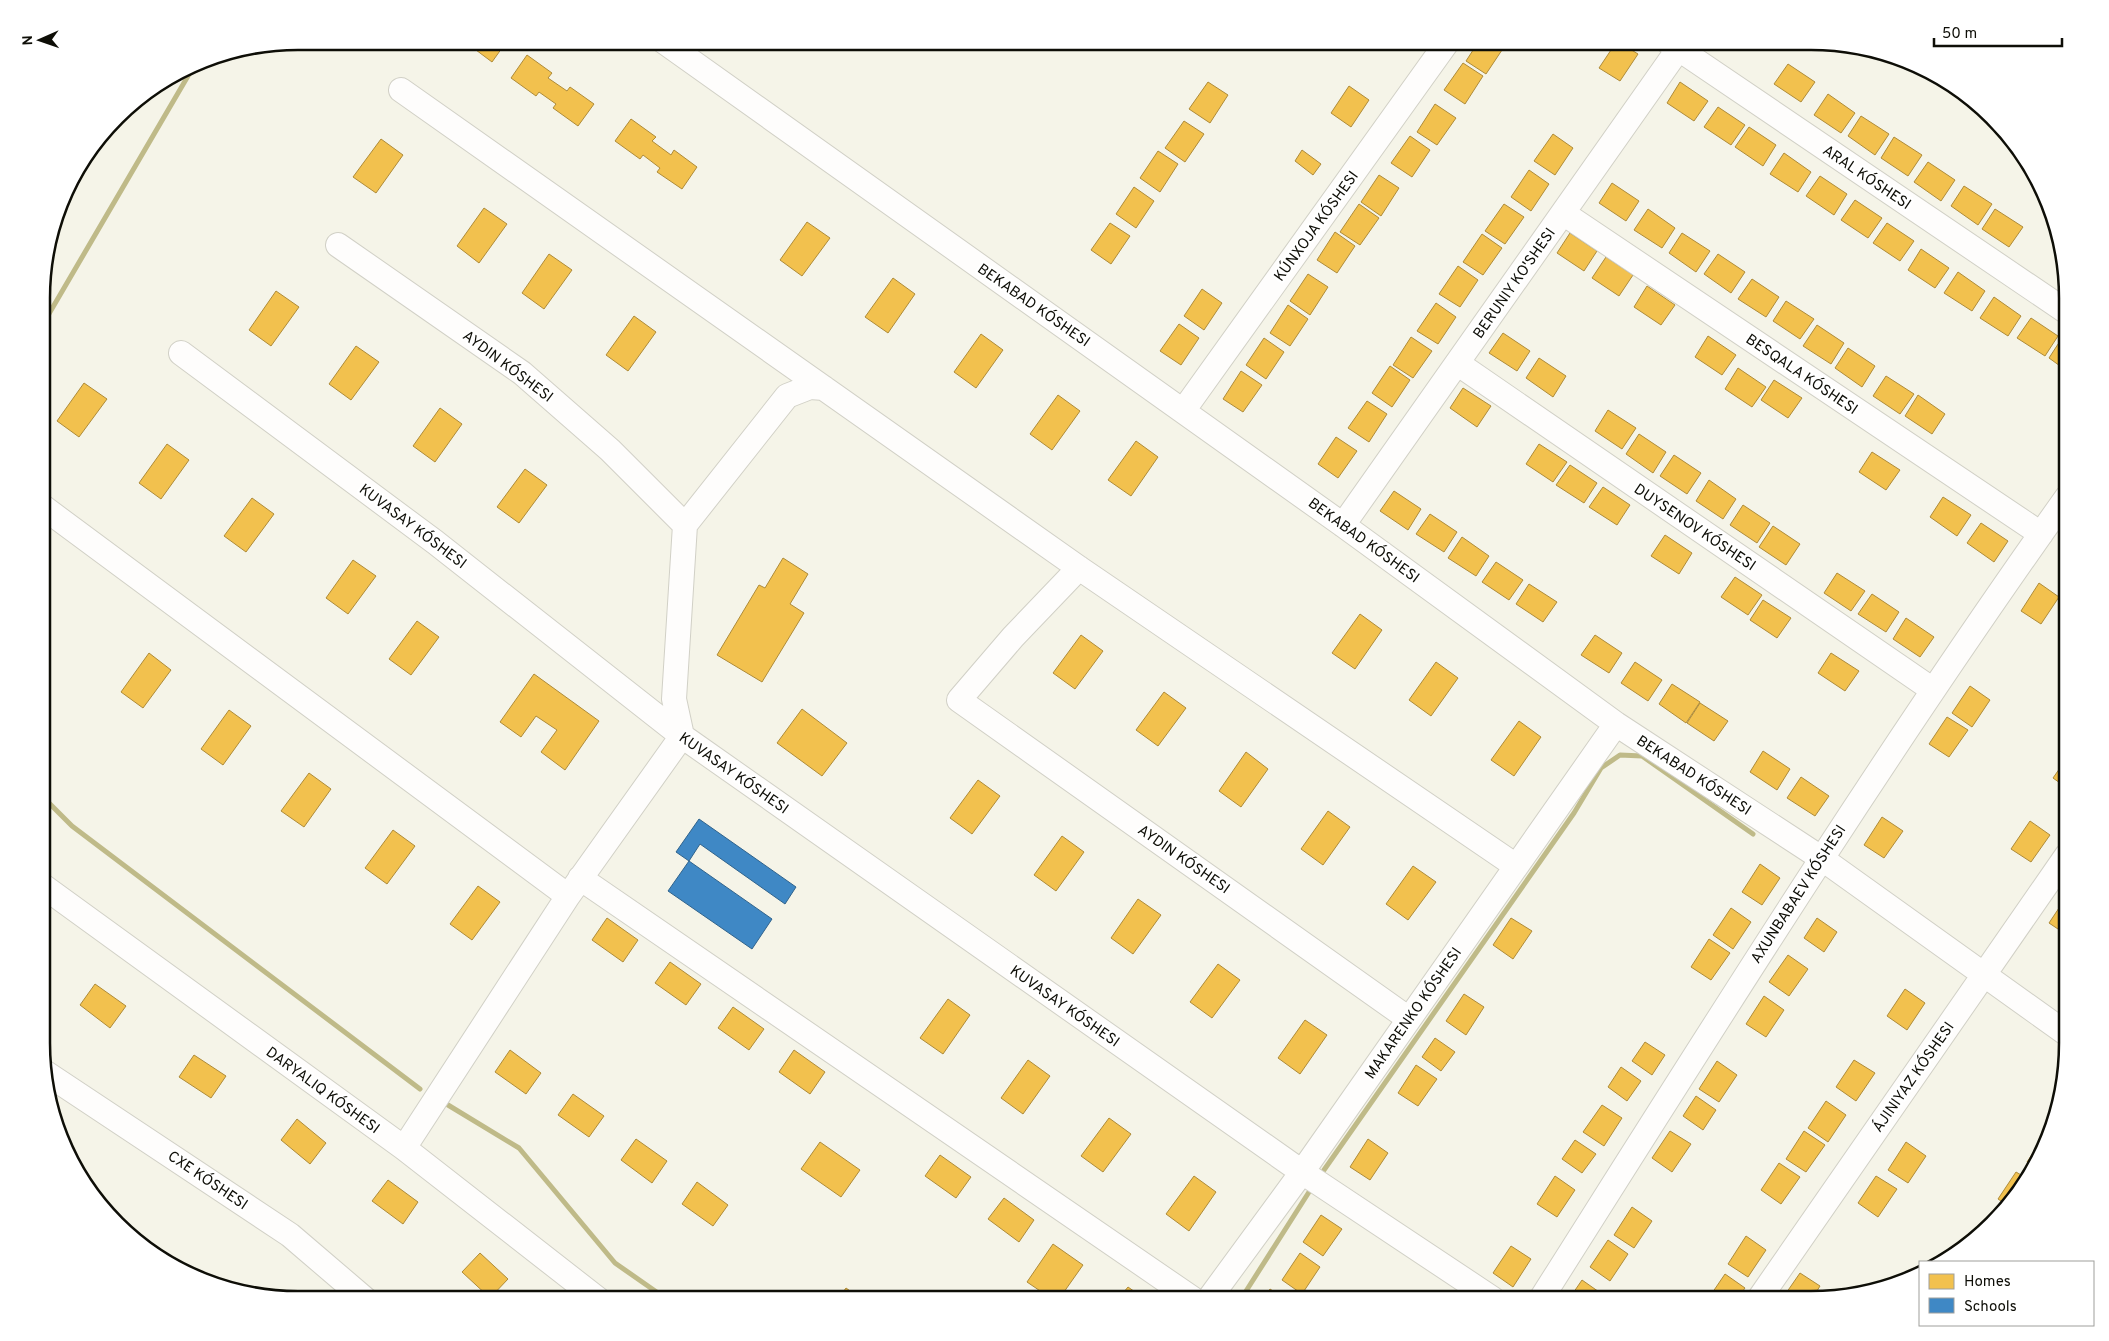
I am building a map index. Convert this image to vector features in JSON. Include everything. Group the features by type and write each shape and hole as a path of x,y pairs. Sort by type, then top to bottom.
{"street":[{"name":"BEKABAD KÓSHESI","path":"676,50 1343,525 1616,724 1821,858 2059,1028"},
{"name":"KÚNXOJA KÓSHESI","path":"1183,411 1442,50"},
{"name":"BERUNIY KO'SHESI","path":"1343,525 1563,213 1672,50"},
{"name":"ARAL KÓSHESI","path":"1685,50 2059,307"},
{"path":"401,90 1079,568 1516,866"},
{"name":"BESQALA KÓSHESI","path":"1563,213 2040,534"},
{"path":"338,245 522,373 610,450 685,526"},
{"name":"KUVASAY KÓSHESI","path":"181,353 434,542 682,736 1302,1172 1481,1291"},
{"name":"DUYSENOV KÓSHESI","path":"1457,363 1933,690"},
{"path":"404,1148 574,887 682,736 674,699 685,526 787,396 810,387 824,388"},
{"name":"AXUNBABAEV KÓSHESI","path":"1546,1291 1821,858 1933,690 2059,508"},
{"path":"50,512 574,887 1181,1291"},
{"path":"1079,568 1013,637 959,700 1409,1019"},
{"name":"MAKARENKO KÓSHESI","path":"1215,1291 1302,1172 1616,724"},
{"name":"ÁJINIYAZ KÓSHESI","path":"1765,1291 2059,867"},
{"path":"50,891 404,1148 587,1291"},
{"name":"CXE KÓSHESI","path":"52,1076 290,1235 355,1291"}],"building: Homes":[{"path":"476,50 501,50 492,62"},
{"path":"1473,50 1502,50 1486,74 1466,61"},
{"path":"1611,50 1632,50 1638,54 1620,81 1599,68"},
{"path":"527,55 552,73 548,78 567,91 570,87 594,104 578,126 553,108 556,104 539,92 536,96 511,78"},
{"path":"1463,63 1483,76 1465,104 1444,90"},
{"path":"1788,64 1815,82 1801,102 1774,84"},
{"path":"1208,82 1228,95 1210,123 1189,109"},
{"path":"1680,82 1708,101 1694,121 1667,103"},
{"path":"1349,86 1369,100 1351,127 1331,113"},
{"path":"1828,94 1855,113 1841,133 1814,115"},
{"path":"1435,104 1456,118 1437,145 1417,132"},
{"path":"1718,107 1745,125 1731,145 1704,127"},
{"path":"1861,116 1889,134 1875,155 1848,136"},
{"path":"631,119 656,137 652,141 671,155 674,150 697,167 682,189 657,172 660,168 643,155 640,159 615,141"},
{"path":"1184,121 1204,134 1185,162 1165,148"},
{"path":"1749,127 1776,145 1763,166 1735,147"},
{"path":"1553,134 1573,148 1555,175 1534,161"},
{"path":"1410,136 1430,150 1412,177 1391,163"},
{"path":"1894,137 1922,155 1908,176 1881,158"},
{"path":"381,139 403,155 376,193 353,177"},
{"path":"1302,150 1321,164 1313,175 1295,161"},
{"path":"1158,151 1178,164 1160,192 1140,178"},
{"path":"1784,153 1811,172 1798,192 1770,174"},
{"path":"1928,162 1955,180 1941,201 1914,182"},
{"path":"1529,170 1549,184 1531,211 1511,197"},
{"path":"1379,175 1399,188 1381,216 1361,202"},
{"path":"1820,176 1847,194 1834,215 1806,196"},
{"path":"1612,183 1639,201 1626,221 1599,203"},
{"path":"1964,186 1992,204 1978,225 1951,206"},
{"path":"1134,187 1154,201 1136,228 1116,214"},
{"path":"1855,200 1882,218 1868,238 1841,220"},
{"path":"1359,204 1379,218 1360,245 1340,232"},
{"path":"1504,204 1524,217 1505,244 1485,231"},
{"path":"484,208 507,224 479,263 457,246"},
{"path":"1648,209 1675,228 1662,248 1634,230"},
{"path":"1995,209 2023,227 2009,247 1982,229"},
{"path":"807,222 830,238 802,276 780,260"},
{"path":"1110,223 1130,236 1111,264 1091,250"},
{"path":"1887,223 1914,241 1900,261 1873,243"},
{"path":"1335,232 1355,246 1337,273 1317,260"},
{"path":"1570,233 1597,251 1584,271 1557,253"},
{"path":"1682,233 1710,251 1696,272 1669,253"},
{"path":"1482,234 1502,248 1483,275 1463,262"},
{"path":"1921,249 1949,268 1935,288 1908,270"},
{"path":"549,254 572,270 544,309 522,293"},
{"path":"1718,254 1745,272 1731,293 1704,274"},
{"path":"1606,257 1633,275 1619,296 1592,278"},
{"path":"1458,266 1478,280 1460,307 1439,294"},
{"path":"1958,272 1985,291 1972,311 1944,293"},
{"path":"1308,274 1328,287 1310,315 1290,301"},
{"path":"893,278 915,294 888,333 865,317"},
{"path":"1752,279 1779,297 1766,317 1738,299"},
{"path":"1647,286 1675,305 1661,325 1634,307"},
{"path":"1202,289 1222,303 1204,330 1184,316"},
{"path":"276,291 299,307 271,346 249,330"},
{"path":"1994,297 2021,316 2008,336 1980,318"},
{"path":"1786,301 1814,319 1800,339 1773,321"},
{"path":"1436,303 1456,317 1438,344 1417,331"},
{"path":"1288,305 1308,319 1290,346 1270,333"},
{"path":"634,316 656,332 628,371 606,355"},
{"path":"2031,318 2058,336 2045,356 2017,338"},
{"path":"1179,324 1199,338 1181,365 1160,351"},
{"path":"1817,325 1844,343 1831,364 1803,346"},
{"path":"1503,333 1530,351 1517,371 1489,353"},
{"path":"981,334 1003,350 976,388 954,372"},
{"path":"1708,336 1736,355 1722,375 1695,357"},
{"path":"1411,337 1432,351 1413,378 1393,365"},
{"path":"1264,338 1284,352 1266,379 1246,365"},
{"path":"2059,343 2059,365 2049,358"},
{"path":"356,346 379,362 351,400 329,384"},
{"path":"1848,348 1875,366 1862,387 1835,368"},
{"path":"1539,358 1566,376 1553,397 1526,378"},
{"path":"1390,366 1410,380 1392,407 1372,393"},
{"path":"1738,368 1766,387 1752,407 1725,389"},
{"path":"1241,371 1262,385 1243,412 1223,399"},
{"path":"1886,376 1914,394 1900,414 1873,396"},
{"path":"1774,380 1802,398 1788,418 1761,400"},
{"path":"84,383 107,399 79,437 57,421"},
{"path":"1463,388 1491,406 1477,427 1450,408"},
{"path":"1058,395 1080,411 1052,450 1030,434"},
{"path":"1918,395 1945,414 1932,434 1905,416"},
{"path":"1367,401 1387,414 1369,442 1348,428"},
{"path":"440,408 462,424 435,462 413,446"},
{"path":"1608,410 1636,428 1622,449 1595,431"},
{"path":"1639,434 1666,452 1653,473 1626,454"},
{"path":"1336,437 1357,451 1338,478 1318,464"},
{"path":"1136,441 1158,457 1131,496 1108,480"},
{"path":"167,444 189,460 161,499 139,483"},
{"path":"1539,444 1567,462 1553,482 1526,464"},
{"path":"1872,452 1900,470 1886,490 1859,472"},
{"path":"1674,455 1701,473 1687,494 1660,476"},
{"path":"1570,465 1597,483 1584,503 1556,485"},
{"path":"525,469 547,485 519,523 497,507"},
{"path":"1709,480 1736,499 1723,519 1696,501"},
{"path":"1603,487 1630,505 1617,525 1589,507"},
{"path":"1394,491 1421,509 1408,530 1380,511"},
{"path":"1943,497 1971,515 1957,536 1930,517"},
{"path":"252,498 274,514 246,552 224,536"},
{"path":"1743,505 1770,523 1757,543 1730,525"},
{"path":"1430,514 1457,532 1444,552 1416,534"},
{"path":"1981,523 2008,541 1994,562 1967,543"},
{"path":"1773,526 1800,544 1786,565 1759,547"},
{"path":"1665,535 1692,553 1679,574 1651,556"},
{"path":"1462,537 1489,556 1476,576 1448,558"},
{"path":"783,558 808,574 790,604 804,613 762,682 717,655 759,585 765,588"},
{"path":"353,560 376,576 348,614 326,598"},
{"path":"1496,562 1523,580 1509,600 1482,582"},
{"path":"1837,573 1865,591 1851,611 1824,593"},
{"path":"1735,577 1762,595 1748,615 1721,597"},
{"path":"2039,583 2059,597 2041,624 2021,611"},
{"path":"1529,584 1557,602 1543,622 1516,604"},
{"path":"1872,594 1899,612 1886,632 1858,614"},
{"path":"1763,600 1791,618 1777,638 1750,620"},
{"path":"1360,614 1382,630 1355,669 1332,653"},
{"path":"1906,618 1934,637 1920,657 1893,639"},
{"path":"417,621 439,637 411,675 389,659"},
{"path":"1081,635 1103,651 1075,689 1053,673"},
{"path":"1595,635 1622,653 1609,673 1581,655"},
{"path":"149,653 171,670 143,708 121,692"},
{"path":"1831,653 1859,671 1845,691 1818,673"},
{"path":"1436,662 1458,678 1431,716 1409,700"},
{"path":"1635,662 1662,680 1648,701 1621,683"},
{"path":"534,674 599,721 565,770 541,752 557,730 536,716 521,737 500,722"},
{"path":"1672,684 1700,702 1686,723 1659,704"},
{"path":"1970,686 1990,700 1972,727 1952,713"},
{"path":"1164,692 1186,708 1158,746 1136,730"},
{"path":"1700,703 1728,721 1714,741 1687,723"},
{"path":"802,709 847,743 822,776 777,743"},
{"path":"229,710 251,726 223,765 201,749"},
{"path":"1947,717 1968,730 1949,757 1929,744"},
{"path":"1519,721 1541,737 1514,776 1491,760"},
{"path":"1763,751 1790,769 1777,790 1750,772"},
{"path":"1246,752 1268,769 1241,807 1219,791"},
{"path":"2059,769 2059,782 2053,778"},
{"path":"309,773 331,789 304,827 281,811"},
{"path":"1801,777 1829,796 1815,816 1787,798"},
{"path":"978,780 1000,796 972,834 950,818"},
{"path":"1328,811 1350,827 1323,865 1301,849"},
{"path":"1882,817 1903,831 1884,858 1864,845"},
{"path":"2030,821 2050,835 2031,862 2011,849"},
{"path":"393,830 415,846 387,884 365,868"},
{"path":"1062,836 1084,852 1056,891 1034,875"},
{"path":"1760,864 1780,878 1762,905 1742,892"},
{"path":"1413,866 1436,882 1408,920 1386,904"},
{"path":"478,886 500,902 472,940 450,924"},
{"path":"1138,899 1161,915 1133,954 1111,938"},
{"path":"1731,908 1751,922 1733,949 1713,935"},
{"path":"2059,908 2059,930 2049,923"},
{"path":"607,918 638,940 623,962 592,940"},
{"path":"1511,918 1532,931 1513,959 1493,945"},
{"path":"1817,918 1837,932 1824,952 1804,938"},
{"path":"1709,939 1730,953 1711,980 1691,967"},
{"path":"1788,955 1808,969 1789,996 1769,982"},
{"path":"670,962 701,984 686,1005 655,983"},
{"path":"1218,964 1240,980 1212,1018 1190,1002"},
{"path":"95,984 126,1006 110,1028 80,1005"},
{"path":"1905,989 1925,1003 1907,1030 1887,1016"},
{"path":"1464,994 1484,1007 1466,1035 1446,1021"},
{"path":"1764,996 1784,1010 1766,1037 1746,1024"},
{"path":"948,999 970,1015 943,1054 920,1038"},
{"path":"733,1007 764,1029 749,1050 718,1028"},
{"path":"1305,1020 1327,1035 1300,1074 1278,1058"},
{"path":"1435,1038 1455,1052 1441,1071 1422,1057"},
{"path":"1645,1042 1665,1055 1652,1075 1632,1061"},
{"path":"510,1050 541,1073 526,1094 495,1072"},
{"path":"794,1050 825,1072 810,1094 779,1072"},
{"path":"194,1055 226,1076 211,1098 179,1077"},
{"path":"1028,1060 1050,1076 1023,1114 1001,1098"},
{"path":"1854,1060 1875,1073 1856,1101 1836,1087"},
{"path":"1717,1061 1737,1075 1719,1102 1699,1089"},
{"path":"1416,1065 1437,1079 1418,1106 1398,1093"},
{"path":"1621,1067 1641,1081 1627,1101 1608,1087"},
{"path":"573,1094 604,1116 589,1137 558,1115"},
{"path":"1696,1096 1716,1110 1703,1130 1683,1116"},
{"path":"1826,1101 1846,1115 1828,1142 1808,1128"},
{"path":"1602,1105 1622,1118 1604,1146 1583,1132"},
{"path":"1109,1118 1131,1134 1103,1172 1081,1156"},
{"path":"297,1119 326,1143 310,1164 281,1140"},
{"path":"1670,1131 1691,1144 1672,1172 1652,1158"},
{"path":"1804,1131 1825,1145 1806,1172 1786,1159"},
{"path":"636,1139 667,1161 652,1183 621,1160"},
{"path":"1368,1139 1388,1153 1370,1180 1350,1167"},
{"path":"1575,1140 1596,1154 1582,1173 1562,1159"},
{"path":"820,1142 860,1170 841,1197 801,1169"},
{"path":"1906,1142 1926,1156 1908,1183 1888,1170"},
{"path":"940,1155 971,1177 956,1198 925,1176"},
{"path":"1779,1163 1800,1177 1781,1204 1761,1190"},
{"path":"2016,1172 2021,1175 2001,1201 1998,1199"},
{"path":"1194,1176 1216,1192 1189,1231 1166,1214"},
{"path":"1555,1176 1575,1190 1557,1217 1537,1204"},
{"path":"1876,1176 1897,1189 1878,1217 1858,1203"},
{"path":"388,1180 418,1202 403,1224 372,1201"},
{"path":"697,1182 728,1205 713,1226 682,1204"},
{"path":"1004,1198 1034,1220 1019,1242 988,1219"},
{"path":"1632,1207 1652,1221 1634,1248 1614,1235"},
{"path":"1321,1215 1342,1229 1323,1256 1303,1242"},
{"path":"1746,1236 1766,1250 1748,1277 1728,1264"},
{"path":"1608,1240 1628,1254 1610,1281 1590,1267"},
{"path":"1053,1244 1083,1265 1065,1291 1040,1291 1027,1282"},
{"path":"1511,1246 1531,1259 1513,1287 1493,1273"},
{"path":"480,1253 508,1279 497,1291 482,1291 462,1272"},
{"path":"1300,1253 1320,1267 1304,1291 1298,1291 1282,1280"},
{"path":"1800,1273 1820,1286 1817,1291 1788,1291"},
{"path":"1725,1274 1745,1288 1743,1291 1713,1291"},
{"path":"1582,1280 1598,1291 1574,1291"},
{"path":"1128,1287 1134,1291 1125,1291"}],"building: Schools":[{"path":"699,819 796,887 785,904 700,844 689,861 676,852"},
{"path":"689,861 772,919 752,949 668,891"}],"waterway":[{"path":"50,312 188,76"},
{"path":"1324,1170 1574,813 1601,768 1620,755 1642,756 1753,834"},
{"path":"50,804 72,826 420,1089"},
{"path":"448,1105 519,1148 615,1263 655,1291"},
{"path":"1246,1291 1309,1192"}]}
